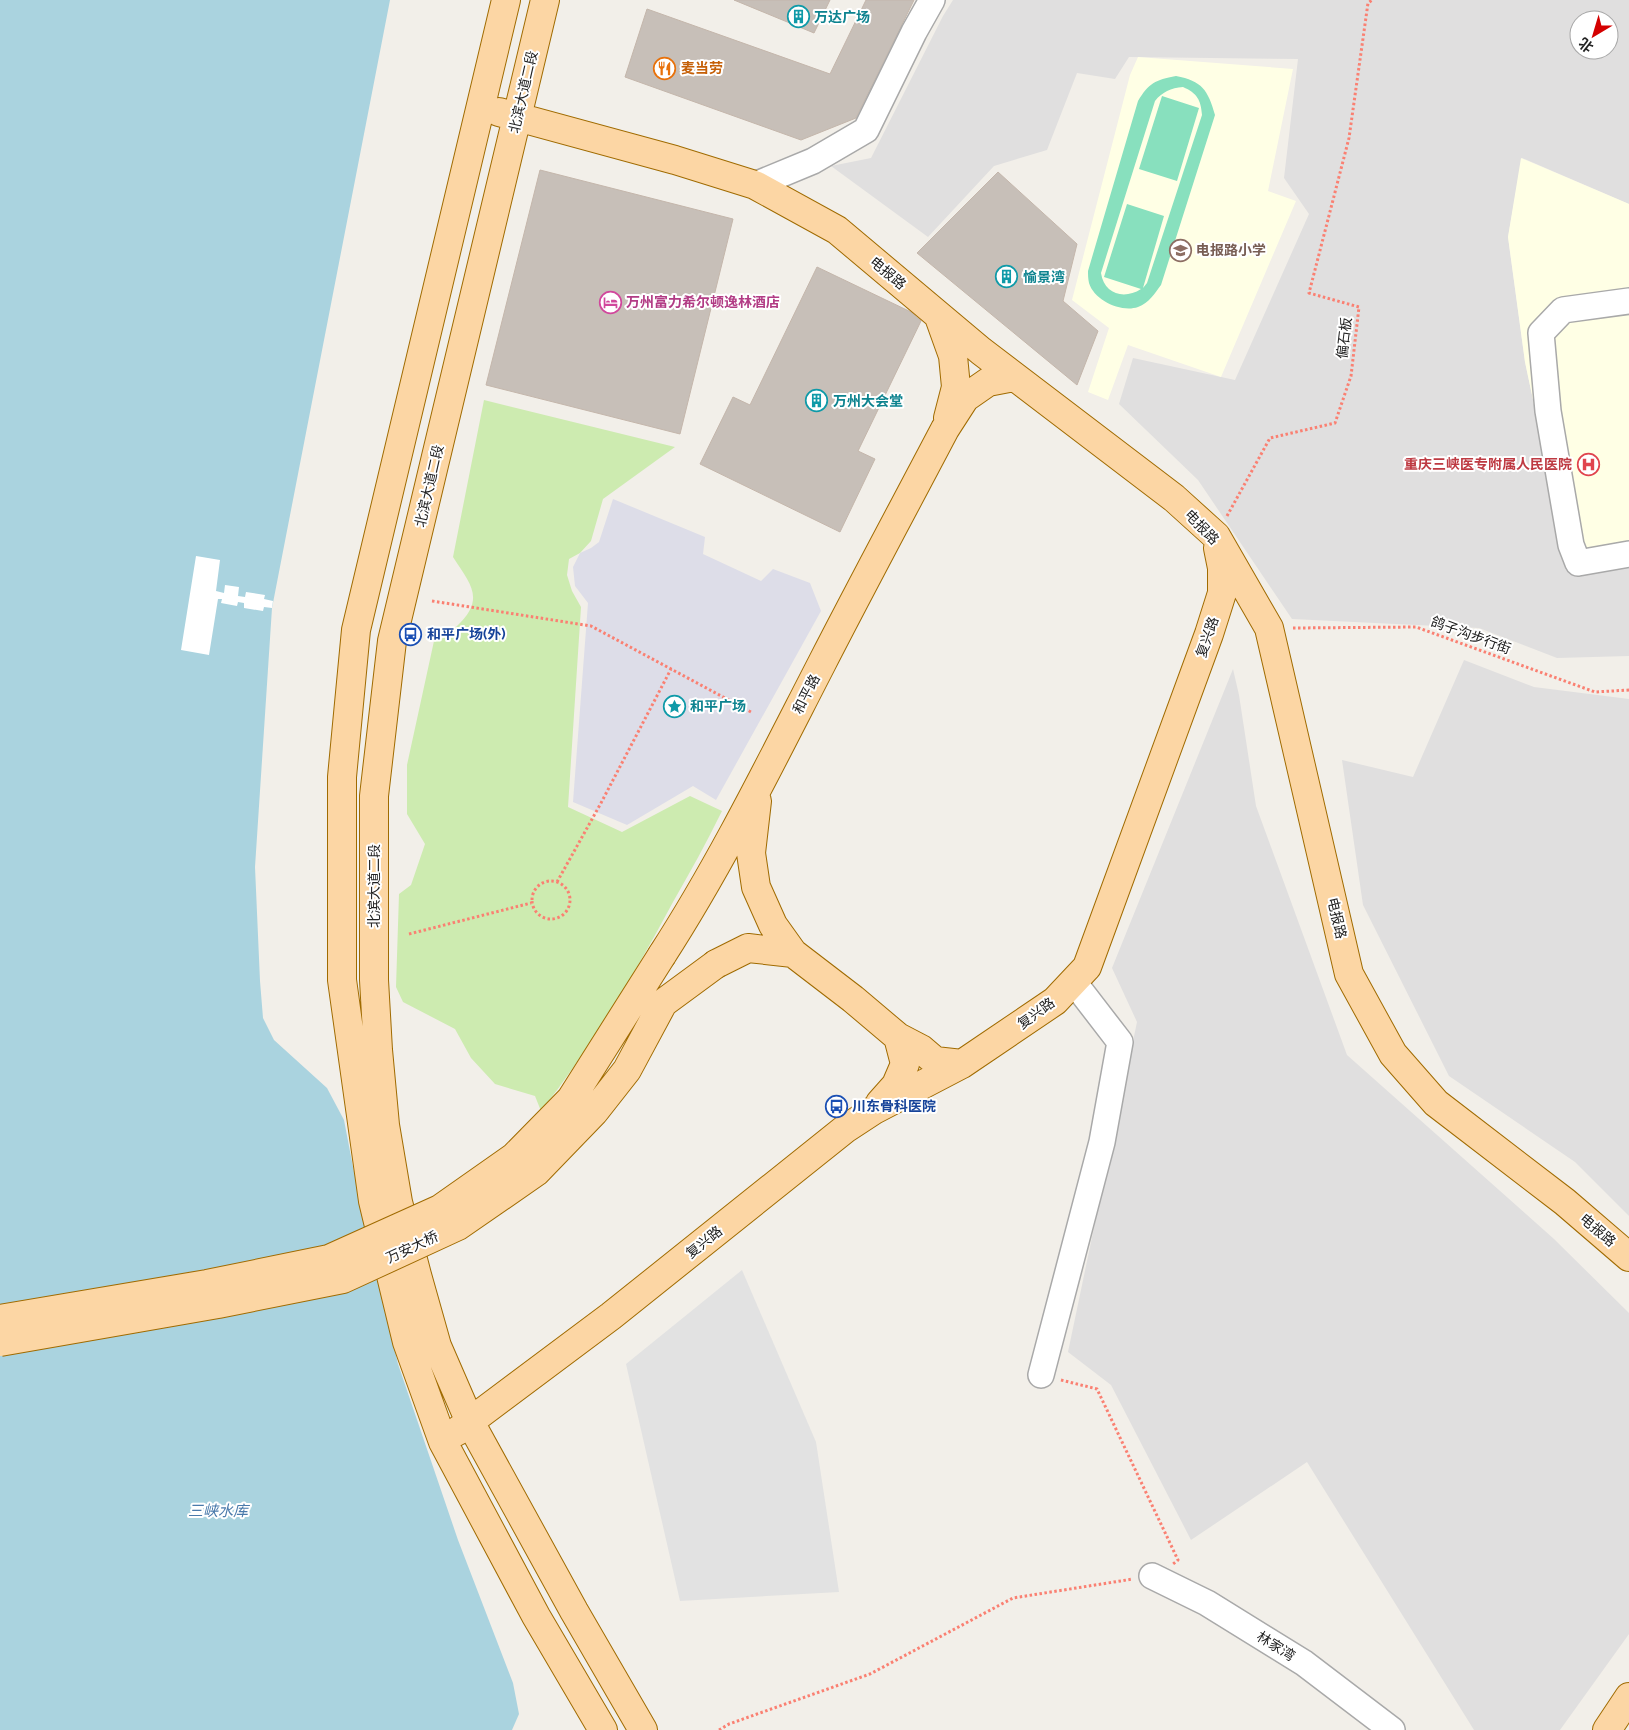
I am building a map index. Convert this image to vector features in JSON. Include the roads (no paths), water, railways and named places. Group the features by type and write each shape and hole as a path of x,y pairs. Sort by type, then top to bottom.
{"main road":[{"path":"506,0 356,630 342,777 342,980 373,1201 407,1342 443,1442 536,1616 603,1730"},
{"name":"北滨大道二段","path":"545,0 392,641 374,796 374,980 385,1124 398,1202 437,1346 470,1422 574,1611 643,1730"},
{"name":"电报路","path":"480,107 675,160 756,185 837,230 980,351 1174,498 1216,536 1267,625 1317,829 1349,974 1394,1054 1436,1103 1565,1202 1629,1257"},
{"name":"和平路","path":"938,315 953,356 956,387 945,429"},
{"name":"和平路","path":"662,955 693,907 759,787 822,662 945,429 965,398 988,382 1014,377"},
{"name":"复兴路","path":"443,1442 611,1316 845,1129 874,1110 962,1064 1055,1001 1087,967 1209,634 1222,592 1222,568 1216,536"},
{"path":"1209,634 1224,609 1236,605 1250,608 1267,625"},
{"path":"759,787 751,853 756,887 773,925 793,953 898,1037 921,1049 935,1061 962,1064"},
{"name":"万安大桥","path":"0,1342 218,1304 343,1279 458,1226 536,1172 594,1112 627,1070 663,1003 716,964 748,948 793,953"},
{"name":"万安大桥","path":"0,1319 207,1284 329,1259 440,1209 514,1158 571,1099 662,955"},
{"path":"874,1110 896,1085 905,1064 898,1037"},
{"path":"1607,1730 1629,1698"}],"street":[{"path":"756,185 813,161 866,130 914,32 932,0"},
{"path":"1629,301 1563,310 1541,333 1548,411 1571,545 1578,564 1629,554"},
{"path":"1041,1375 1102,1142 1120,1042 1074,981"},
{"name":"林家湾","path":"1152,1576 1207,1603 1304,1663 1392,1730"}],"water":[{"name":"三峡水库","path":"0,0 390,0 272,608 255,867 260,981 263,1018 274,1040 327,1088 344,1120 398,1364 458,1540 513,1683 519,1714 512,1730 0,1730"}],"place":[{"name":"万达广场","path":"798,17"},
{"name":"麦当劳","path":"665,68"},
{"name":"电报路小学","path":"1180,250"},
{"name":"愉景湾","path":"1007,277"},
{"name":"万州富力希尔顿逸林酒店","path":"610,302"},
{"name":"万州大会堂","path":"817,401"},
{"name":"重庆三峡医专附属人民医院","path":"1588,464"},
{"name":"和平广场(外)","path":"411,634"},
{"name":"和平广场","path":"674,706"},
{"name":"川东骨科医院","path":"836,1106"}]}
